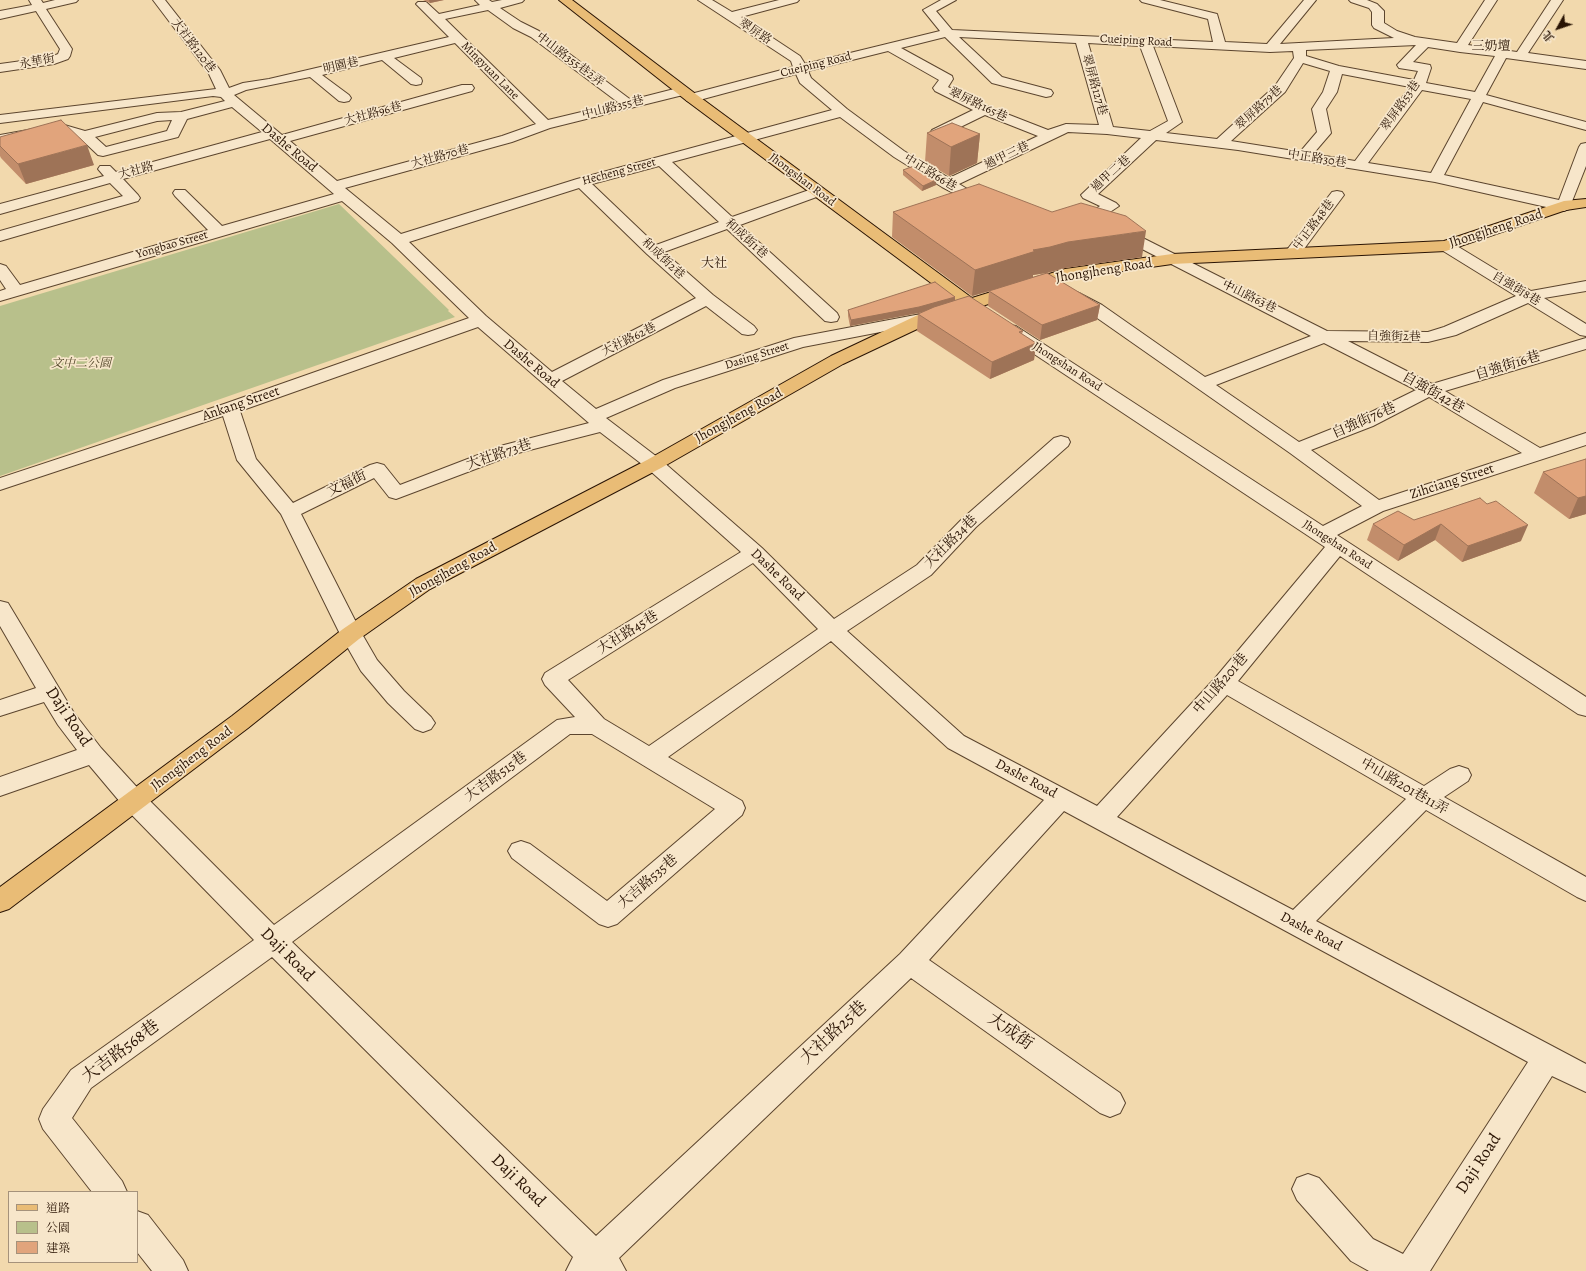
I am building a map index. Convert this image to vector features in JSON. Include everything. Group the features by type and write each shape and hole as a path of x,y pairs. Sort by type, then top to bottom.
{"main road":[{"name":"Jhongshan Road","path":"565,0 687,94 970,304"},
{"name":"Jhongjheng Road","path":"0,901 135,802 240,722 351,634 423,584 654,464 837,360 926,318 1065,274 1172,260 1446,246 1564,206 1586,203"}],"street":[{"path":"0,14 37,3 72,0"},
{"name":"大社路120巷","path":"159,0 215,73 230,98"},
{"path":"435,18 485,3 518,0"},
{"name":"翠屏路","path":"704,0 732,16 796,59 800,69"},
{"path":"732,16 793,0"},
{"path":"950,0 929,10 948,33 997,80 1046,93"},
{"path":"1146,0 1213,17 1220,45"},
{"path":"1270,48 1310,0"},
{"path":"1355,0 1374,3 1378,10 1378,25 1393,34 1420,42"},
{"path":"1460,48 1491,0"},
{"path":"1520,56 1557,0"},
{"name":"永華街","path":"0,68 54,60 64,56 66,50 37,3"},
{"name":"中山路355巷2弄","path":"485,3 517,25 535,34 630,105"},
{"name":"Mingyuan Lane","path":"422,4 544,125"},
{"name":"Cueiping Road","path":"687,94 800,69 948,33 1220,45 1270,48 1299,53 1420,42 1586,65"},
{"name":"明園巷","path":"85,135 157,117 181,116 230,98 239,88 269,84 458,39"},
{"name":"翠屏路127巷","path":"1081,39 1107,130"},
{"path":"1145,42 1175,122 1152,136"},
{"name":"翠屏路53巷","path":"1358,166 1419,85 1425,68 1403,64 1420,42"},
{"name":"翠屏路165巷","path":"888,47 947,79 940,88 984,110 1048,135 1066,128"},
{"path":"1299,53 1337,69 1479,97 1586,126"},
{"name":"翠屏路79巷","path":"1220,144 1280,89 1299,53"},
{"path":"1434,178 1502,54"},
{"path":"384,56 416,81"},
{"name":"中正路66巷","path":"800,69 805,80 842,112 899,154 947,184 996,210"},
{"path":"1303,157 1324,133 1319,109 1330,92 1337,69"},
{"path":"312,73 344,98"},
{"name":"大社路96巷","path":"276,137 467,88"},
{"path":"0,119 213,92 230,98"},
{"name":"中山路355巷","path":"544,125 630,105 687,94"},
{"name":"Dashe Road","path":"230,98 398,240 480,320 599,421 654,464 755,553 832,630 956,742 1586,1078"},
{"path":"937,133 984,110"},
{"name":"Hecheng Street","path":"398,240 582,182 842,112"},
{"path":"0,139 13,138 62,128 85,135 103,152 173,134 181,116"},
{"name":"大社路70巷","path":"339,190 507,139 544,125"},
{"name":"中正路30巷","path":"1066,128 1107,130 1220,144 1434,178 1564,206"},
{"name":"過甲三巷","path":"947,184 1066,128"},
{"name":"過甲二巷","path":"1152,136 1088,195 1110,206 1084,220 1132,237 1172,260"},
{"name":"大社路","path":"0,209 113,177 276,137"},
{"path":"1564,206 1586,147"},
{"name":"和成街1巷","path":"661,160 728,224 831,317"},
{"path":"0,236 133,198 99,162"},
{"name":"和成街2巷","path":"582,182 653,251 707,300 748,330"},
{"name":"Yongbao Street","path":"0,296 219,232 339,190"},
{"path":"653,251 818,192"},
{"path":"180,193 219,232"},
{"name":"中正路48巷","path":"1292,254 1337,195"},
{"name":"自強街8巷","path":"1446,246 1586,331"},
{"name":"中山路63巷","path":"1172,260 1326,336"},
{"path":"0,269 16,291"},
{"path":"1046,280 1096,309 1297,449 1376,507"},
{"name":"自強街2巷","path":"1202,384 1326,336 1428,337 1450,331 1529,296 1586,286"},
{"name":"大社路62巷","path":"551,380 707,300"},
{"name":"Jhongshan Road","path":"970,304 1586,708"},
{"name":"Dasing Street","path":"599,421 669,384 800,342 926,318"},
{"name":"Ankang Street","path":"0,484 230,408 480,320"},
{"name":"自強街42巷","path":"1326,336 1430,390 1537,454"},
{"name":"自強街16巷","path":"1430,390 1586,343"},
{"name":"自強街76巷","path":"1297,449 1366,422 1430,390"},
{"path":"230,408 247,460 290,512 351,634 369,665 396,697 423,723"},
{"name":"大社路73巷","path":"396,493 511,449 599,421"},
{"name":"Zihciang Street","path":"1330,540 1376,507 1586,439"},
{"name":"大社路34巷","path":"650,757 832,630 924,570 969,523 1062,442"},
{"name":"文福街","path":"290,512 378,470 396,493"},
{"name":"中山路201巷","path":"1100,819 1224,682 1330,540"},
{"name":"大社路45巷","path":"596,725 554,679 755,553"},
{"name":"Daji Road","path":"0,608 66,719 93,754 135,802 596,1266"},
{"name":"中山路201巷11弄","path":"1224,682 1423,798 1586,890"},
{"path":"0,708 50,692"},
{"path":"596,725 650,757"},
{"name":"大吉路515巷","path":"273,941 565,726 596,725"},
{"path":"0,787 93,754"},
{"name":"大吉路535巷","path":"521,851 608,916 733,808 650,757"},
{"path":"1296,924 1423,798 1459,775"},
{"name":"大社路25巷","path":"596,1266 910,962 1061,798"},
{"name":"大吉路568巷","path":"110,1191 54,1118 82,1079 273,941"},
{"name":"大成街","path":"910,962 1110,1103"},
{"name":"Daji Road","path":"1411,1271 1547,1058"},
{"path":"1308,1189 1362,1250 1401,1271"},
{"path":"138,1227 172,1271"}],"green space":[{"name":"文中二公園","path":"339,204 455,317 0,476 0,306"}],"building":[{"path":"61,120 87,145 18,164 0,146 0,137"},
{"path":"952,123 980,134 951,147 927,133"},
{"path":"914,166 936,180 923,186 903,170"},
{"path":"979,184 1052,212 1081,203 1126,216 1146,231 1068,242 1033,250 1036,251 975,270 893,212"},
{"path":"1047,273 1100,305 1042,325 989,291"},
{"path":"935,282 955,297 919,307 851,320 848,310"},
{"path":"969,296 1023,331 1019,332 1036,343 992,362 918,314 934,307"},
{"path":"1586,459 1586,496 1578,498 1543,472"},
{"path":"1480,498 1487,504 1496,501 1528,525 1468,546 1441,524 1404,545 1373,524 1398,511 1414,520"}],"district":[{"name":"三奶壇","path":"1491,47"},
{"name":"大社","path":"714,264"}]}
